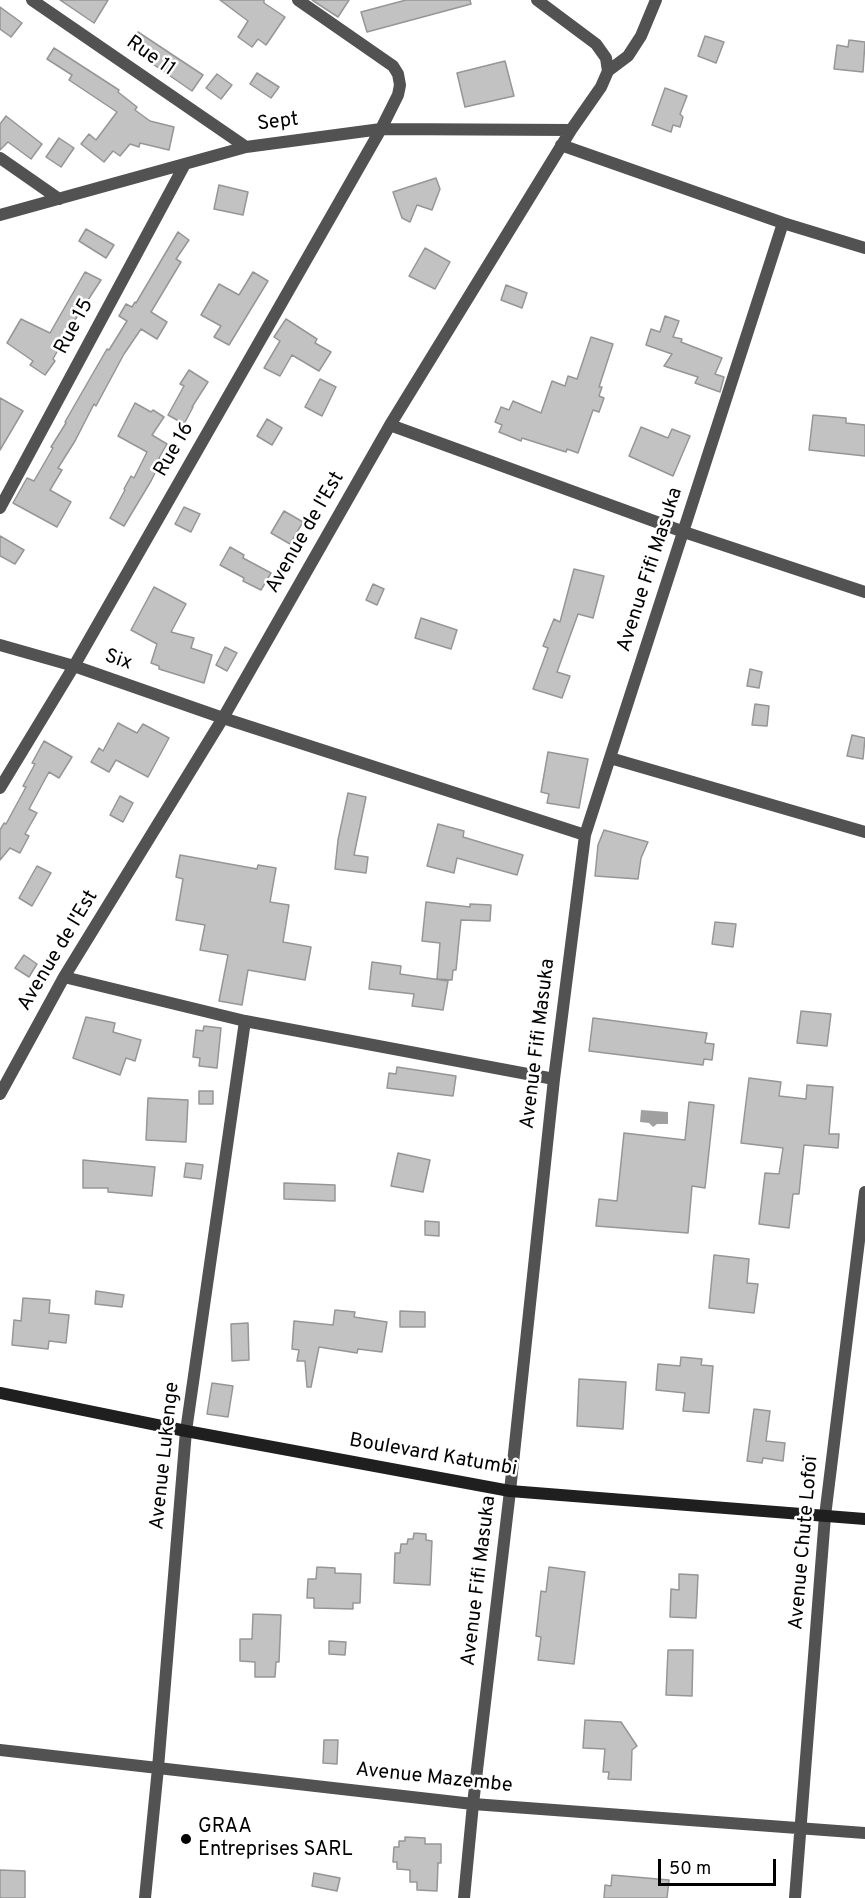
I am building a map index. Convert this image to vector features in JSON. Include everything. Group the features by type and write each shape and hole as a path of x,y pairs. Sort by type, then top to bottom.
{"street":[{"name":"Rue 11","path":"32,0 246,147"},
{"name":"Rue 16","path":"0,788 74,666 381,129 398,95 400,85 398,74 393,66 297,0"},
{"path":"537,0 596,45 606,58 608,71"},
{"name":"Avenue de l'Est","path":"0,1094 64,977 223,718 390,424 561,145 601,87 608,71 628,56 656,0"},
{"name":"Sept","path":"0,215 246,147 381,129 571,130"},
{"path":"561,145 783,223 865,248"},
{"path":"0,158 60,199"},
{"name":"Rue 15","path":"0,508 185,164"},
{"name":"Avenue Fifi Masuka","path":"464,1898 554,1079 585,836 783,223"},
{"path":"390,424 684,532 865,592"},
{"name":"Six","path":"0,645 74,666 223,718 585,836"},
{"path":"610,758 865,832"},
{"path":"64,977 245,1021 554,1079"},
{"name":"Avenue Lukenge","path":"145,1898 186,1431 245,1021"},
{"name":"Avenue Chute Lofoï","path":"795,1898 825,1516 863,1232 865,1192"},
{"name":"Boulevard Katumbi","path":"0,1393 186,1431 510,1491 865,1519"},
{"name":"Avenue Mazembe","path":"0,1750 473,1804 865,1833"}],"shaded area":[{"path":"641,1110 668,1112 668,1124 657,1124 653,1127 649,1123 640,1122"}],"building":[{"path":"60,0 108,0 94,23"},
{"path":"220,0 264,0 264,3 285,17 266,45 258,39 252,47 238,37 248,21"},
{"path":"312,0 349,0 338,17"},
{"path":"406,0 470,0 471,4 367,32 361,12"},
{"path":"0,7 22,23 11,37 0,29"},
{"path":"138,32 203,75 192,91 128,47"},
{"path":"705,36 724,42 716,63 698,56"},
{"path":"849,40 865,42 863,72 834,69 837,45 848,47"},
{"path":"54,48 119,90 118,92 137,107 135,110 150,121 174,127 169,150 140,143 139,147 130,144 120,156 113,151 104,162 81,144 89,134 96,140 117,112 69,80 72,75 47,59"},
{"path":"505,61 514,96 465,107 457,73"},
{"path":"257,73 279,87 271,98 250,84"},
{"path":"217,74 232,85 221,99 206,88"},
{"path":"665,88 687,96 680,114 683,117 680,127 673,125 671,132 652,125"},
{"path":"6,116 42,144 31,159 8,142 0,150 0,124"},
{"path":"59,138 74,148 61,167 46,157"},
{"path":"436,178 440,189 432,210 417,205 410,222 402,218 393,192"},
{"path":"219,185 248,192 243,215 214,209"},
{"path":"86,229 114,245 106,258 79,241"},
{"path":"178,232 189,240 176,259 181,262 151,312 167,322 157,339 141,329 124,354 96,406 94,404 58,468 62,470 50,490 71,502 57,527 13,503 27,478 34,481 107,349 109,350 127,321 119,316 126,304 132,307 136,303"},
{"path":"425,248 450,262 435,289 409,276"},
{"path":"85,272 101,280 73,323 53,359 55,361 45,375 30,365 33,361 7,343 21,319 50,333"},
{"path":"253,272 268,281 229,345 214,337 221,326 201,315 219,284 239,295"},
{"path":"506,285 527,293 522,308 501,300"},
{"path":"665,316 679,321 673,337 722,358 715,374 724,377 720,392 695,383 698,377 664,366 672,354 646,345 651,329 660,332"},
{"path":"286,319 317,339 315,343 331,352 319,371 292,355 280,376 264,368 280,341 274,337"},
{"path":"591,337 613,344 599,387 602,387 599,396 604,398 599,412 593,410 578,453 567,449 566,452 522,438 521,441 499,432 502,425 495,422 501,407 509,410 513,401 541,413 552,381 565,386 568,376 577,379"},
{"path":"189,370 208,382 184,424 168,415 184,386 180,384"},
{"path":"320,379 336,387 322,416 305,407"},
{"path":"0,398 23,411 0,450"},
{"path":"135,403 164,417 152,435 167,444 151,481 124,526 110,518 131,476 134,478 147,452 118,436"},
{"path":"813,415 846,418 846,423 865,425 865,456 809,450"},
{"path":"267,419 282,428 272,445 257,436"},
{"path":"641,427 668,438 672,429 690,436 673,476 629,456"},
{"path":"184,507 200,514 191,532 175,524"},
{"path":"284,511 303,522 290,544 271,533"},
{"path":"0,536 24,550 15,564 0,556"},
{"path":"230,547 244,555 243,558 271,573 261,590 220,565"},
{"path":"574,569 604,576 593,618 578,614 557,672 570,676 562,698 533,689 548,648 543,646 554,619 560,622"},
{"path":"373,584 384,589 377,605 366,600"},
{"path":"154,587 186,604 171,632 194,638 191,648 212,655 204,683 159,669 159,666 151,663 157,644 131,630"},
{"path":"421,618 457,630 451,649 415,638"},
{"path":"225,647 237,653 227,671 216,665"},
{"path":"750,669 762,672 759,688 747,686"},
{"path":"755,704 769,706 767,726 752,725"},
{"path":"118,723 137,733 143,724 169,738 148,777 116,760 109,772 91,762 99,748 103,751"},
{"path":"852,735 865,738 863,759 847,756"},
{"path":"44,741 72,757 59,778 49,772 29,809 37,813 25,834 29,836 20,853 10,848 0,860 0,830 4,823 6,824 26,787 23,786"},
{"path":"548,752 588,759 579,808 547,803 549,794 541,792"},
{"path":"348,793 366,797 354,855 368,857 366,873 335,869 338,840"},
{"path":"120,796 133,803 123,822 110,815"},
{"path":"438,824 464,831 463,837 523,855 517,875 457,858 454,873 427,866"},
{"path":"604,830 648,842 641,858 638,879 595,876 598,845"},
{"path":"180,855 257,869 258,865 276,868 270,902 289,905 283,942 311,947 305,980 248,970 242,1005 219,1001 228,955 200,950 205,925 176,920 183,879 176,877"},
{"path":"37,866 51,873 32,906 19,898"},
{"path":"426,902 470,907 470,904 491,905 490,921 461,920 456,970 453,970 452,980 437,979 440,943 422,941"},
{"path":"715,922 736,924 733,947 712,944"},
{"path":"24,955 37,964 29,977 15,968"},
{"path":"372,962 401,966 400,974 448,981 443,1010 412,1006 414,994 369,989"},
{"path":"801,1011 831,1014 827,1046 797,1043"},
{"path":"86,1017 115,1023 113,1032 141,1040 135,1061 126,1058 120,1075 73,1058"},
{"path":"593,1018 707,1033 705,1043 714,1044 712,1060 704,1059 703,1065 589,1051"},
{"path":"204,1026 221,1028 217,1068 199,1066 200,1058 193,1057 196,1030 203,1031"},
{"path":"397,1067 456,1076 453,1096 387,1088 389,1073 396,1074"},
{"path":"749,1078 781,1082 779,1096 806,1099 807,1085 833,1087 829,1134 839,1134 838,1148 804,1145 799,1194 793,1194 789,1228 759,1224 765,1173 779,1174 783,1148 741,1143"},
{"path":"199,1091 213,1091 213,1104 199,1104"},
{"path":"148,1098 188,1100 186,1142 146,1140"},
{"path":"689,1102 714,1105 705,1188 692,1186 688,1233 596,1226 599,1199 617,1201 624,1133 685,1140"},
{"path":"398,1153 430,1160 423,1192 391,1186"},
{"path":"83,1160 155,1167 152,1196 108,1192 108,1188 83,1188"},
{"path":"186,1163 203,1165 201,1179 184,1177"},
{"path":"284,1183 335,1185 335,1201 284,1199"},
{"path":"425,1221 439,1222 439,1236 425,1235"},
{"path":"714,1255 749,1259 747,1283 758,1284 754,1313 709,1308"},
{"path":"96,1291 124,1295 122,1307 95,1304"},
{"path":"23,1298 50,1300 49,1313 69,1315 66,1343 49,1341 48,1349 12,1345 14,1320 21,1321"},
{"path":"335,1310 355,1312 354,1317 387,1322 382,1352 358,1349 357,1353 319,1347 311,1387 307,1387 305,1361 297,1361 299,1350 292,1349 294,1321 333,1325"},
{"path":"400,1311 425,1312 425,1327 400,1327"},
{"path":"248,1323 249,1360 232,1361 231,1324"},
{"path":"681,1357 702,1359 701,1365 713,1366 709,1413 683,1411 685,1393 656,1390 658,1364 680,1366"},
{"path":"579,1379 626,1382 623,1429 577,1426"},
{"path":"212,1383 233,1386 228,1417 207,1414"},
{"path":"754,1409 770,1411 766,1441 785,1443 783,1461 763,1458 762,1463 747,1461"},
{"path":"414,1533 426,1534 426,1540 432,1541 430,1585 394,1583 395,1553 400,1553 401,1544 407,1544 408,1539 413,1539"},
{"path":"317,1567 335,1568 335,1573 361,1574 360,1603 353,1603 353,1609 314,1608 314,1598 307,1598 308,1579 316,1579"},
{"path":"549,1567 585,1572 574,1664 538,1660 541,1637 536,1636 541,1591 546,1592"},
{"path":"679,1574 698,1575 696,1618 670,1617 671,1589 679,1590"},
{"path":"253,1614 281,1615 279,1662 276,1662 275,1677 255,1677 255,1662 240,1661 240,1639 252,1639"},
{"path":"329,1641 346,1642 345,1655 329,1654"},
{"path":"668,1650 693,1650 692,1696 666,1695"},
{"path":"585,1720 621,1722 637,1746 632,1750 631,1780 608,1779 609,1772 603,1772 605,1749 583,1748"},
{"path":"324,1740 338,1740 337,1764 323,1763"},
{"path":"405,1837 425,1838 425,1844 441,1844 437,1891 417,1890 417,1882 410,1882 410,1870 397,1869 397,1862 393,1862 394,1847 399,1847 399,1841 405,1841"},
{"path":"0,1870 25,1871 25,1898 0,1898"},
{"path":"314,1873 340,1878 337,1891 312,1886"},
{"path":"612,1875 669,1880 667,1898 604,1898 605,1885 611,1886"}],"place":[{"name":"GRAA Entreprises SARL","path":"186,1839"}]}
